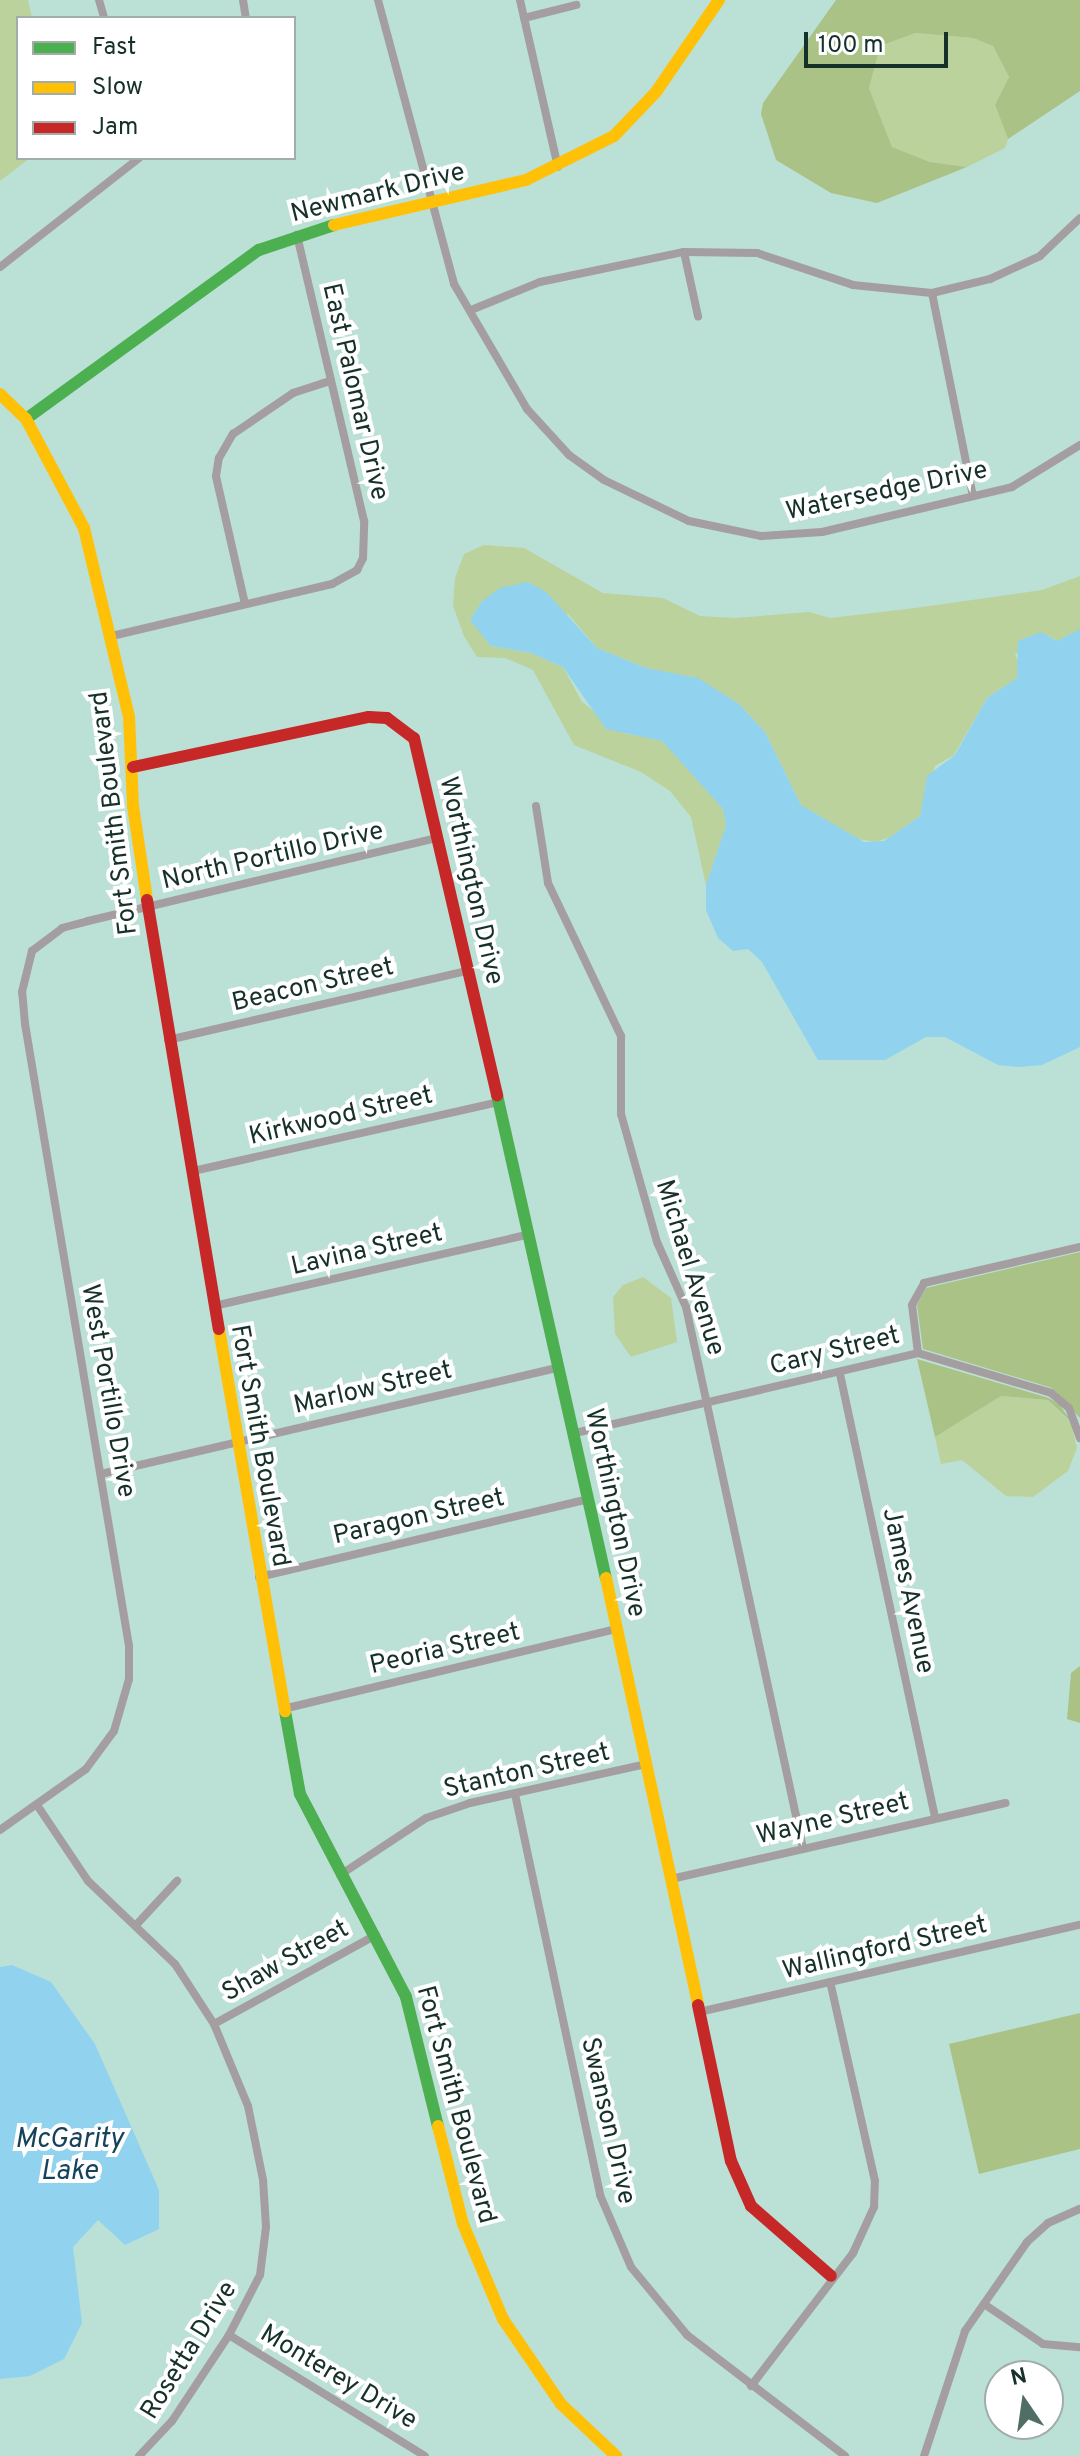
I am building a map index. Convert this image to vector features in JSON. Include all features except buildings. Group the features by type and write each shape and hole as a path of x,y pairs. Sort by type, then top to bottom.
{"street":[{"name":"Watersedge Drive","path":"378,0 429,203 454,284 527,409 569,455 604,480 689,521 761,536 822,532 1012,487 1080,445"},
{"path":"520,0 558,168"},
{"name":"Newmark Drive","path":"26,419 237,262 297,235 558,168 614,136 635,117 719,0"},
{"path":"524,18 576,5"},
{"path":"0,267 136,160"},
{"path":"471,310 540,282 684,252 757,253 853,285 932,293 990,279 1040,256 1080,218"},
{"name":"East Palomar Drive","path":"245,604 332,584 357,570 363,558 364,521 297,235"},
{"path":"684,252 698,316"},
{"path":"932,293 973,496"},
{"path":"112,636 245,604 216,476 219,458 233,434 293,393 331,381"},
{"name":"Fort Smith Boulevard","path":"0,394 26,419 84,528 112,636 133,767 133,806 168,1040 193,1171 259,1577 300,1794 406,1997 423,2052 463,2224 481,2273 526,2358 583,2429 616,2456"},
{"name":"Worthington Drive","path":"133,767 369,717 405,727 414,738 575,1433 731,2161 751,2206 774,2231 831,2276"},
{"name":"Michael Avenue","path":"536,806 548,883 621,1036 621,1114 657,1242 686,1307 803,1848"},
{"name":"North Portillo Drive","path":"32,951 62,928 437,838"},
{"name":"West Portillo Drive","path":"0,1830 86,1769 114,1731 129,1679 129,1646 25,1024 22,992 32,951"},
{"name":"Beacon Street","path":"168,1040 468,971"},
{"name":"Kirkwood Street","path":"193,1171 499,1102"},
{"name":"Lavina Street","path":"214,1306 530,1234"},
{"path":"1080,1247 924,1283 912,1305 918,1353 1051,1393 1069,1408 1080,1438"},
{"name":"Cary Street","path":"575,1433 840,1374 918,1353"},
{"name":"Marlow Street","path":"101,1474 560,1367"},
{"name":"James Avenue","path":"840,1374 935,1817"},
{"name":"Paragon Street","path":"259,1577 589,1499"},
{"name":"Peoria Street","path":"283,1709 616,1629"},
{"name":"Stanton Street","path":"340,1875 426,1818 646,1764"},
{"name":"Swanson Drive","path":"515,1794 600,2195 615,2233 659,2305 751,2386 845,2456"},
{"name":"Wayne Street","path":"671,1879 1005,1803"},
{"name":"Rosetta Drive","path":"37,1805 88,1881 137,1924 175,1964 214,2024 248,2106 266,2227 260,2275 229,2335 172,2421 139,2456"},
{"path":"137,1924 177,1881"},
{"name":"Wallingford Street","path":"699,2012 1080,1925"},
{"name":"Shaw Street","path":"214,2024 376,1935"},
{"path":"751,2386 866,2233 875,2181 830,1982"},
{"path":"924,2456 953,2360 984,2304 1027,2242 1048,2223 1080,2209"},
{"path":"984,2304 1043,2344 1080,2347"},
{"name":"Monterey Drive","path":"229,2335 425,2456"}],"green space":[{"path":"0,0 28,0 32,16 16,16 16,160 27,160 0,181"},
{"path":"836,0 1080,0 1080,91 1008,139 995,105 1009,77 993,46 973,38 915,33 880,46 869,88 892,147 930,162 967,167 877,203 831,193 776,160 761,114 763,103"},
{"path":"914,33 973,38 993,46 1009,77 995,105 1008,139 1005,148 967,167 930,162 892,147 869,88 879,46"},
{"path":"484,545 524,548 603,593 663,598 700,616 735,618 809,612 830,618 915,608 1042,590 1080,576 1080,629 1071,638 1057,641 1049,636 1015,654 1021,669 1017,678 987,698 954,755 935,766 920,816 898,835 875,842 853,838 801,805 765,732 739,704 698,679 646,668 597,648 568,614 491,646 531,653 563,667 582,702 623,733 662,740 682,759 723,809 727,825 706,885 691,817 670,791 641,772 574,745 533,670 505,658 477,657 464,636 453,606 455,578 464,554"},
{"path":"1080,1252 1080,1418 1052,1388 923,1349 917,1305 926,1288"},
{"path":"643,1277 671,1298 677,1342 631,1357 615,1334 613,1297 623,1285"},
{"path":"917,1359 1049,1398 1060,1405 1072,1423 1048,1400 1001,1396 935,1437"},
{"path":"1001,1396 1048,1400 1071,1423 1077,1448 1068,1471 1033,1497 1006,1496 962,1460 941,1464 935,1437"},
{"path":"1080,1666 1080,1723 1067,1719 1071,1673"},
{"path":"1080,2013 1080,2149 979,2174 949,2044"}],"water":[{"path":"528,582 546,592 597,648 646,668 698,678 739,704 765,732 801,805 864,842 884,841 920,816 927,776 955,755 987,698 1017,678 1018,641 1041,632 1057,641 1080,629 1080,1047 1042,1065 1019,1067 998,1065 945,1037 926,1037 885,1060 818,1060 762,962 748,949 733,951 718,938 706,910 706,885 726,825 723,809 662,741 606,729 563,667 531,653 491,646 470,620 482,601 500,588"},
{"name":"McGarity Lake","path":"12,1965 51,1982 95,2044 159,2190 159,2229 125,2245 98,2220 73,2247 82,2323 64,2359 30,2376 0,2379 0,1967"}],"traffic: fast":[{"path":"26,419 259,250 334,225"},
{"path":"497,1095 606,1578"},
{"path":"285,1711 300,1794 406,1997 438,2126"}],"traffic: slow":[{"path":"334,225 526,180 614,136 656,92 719,0"},
{"path":"0,394 26,419 84,528 129,717 133,806 147,900"},
{"path":"219,1329 285,1711"},
{"path":"606,1578 698,2005"},
{"path":"438,2126 463,2224 503,2319 561,2404 616,2456"}],"traffic: jam":[{"path":"133,767 369,717 387,718 414,738 497,1095"},
{"path":"147,900 219,1329"},
{"path":"698,2005 731,2161 751,2206 831,2276"}]}
